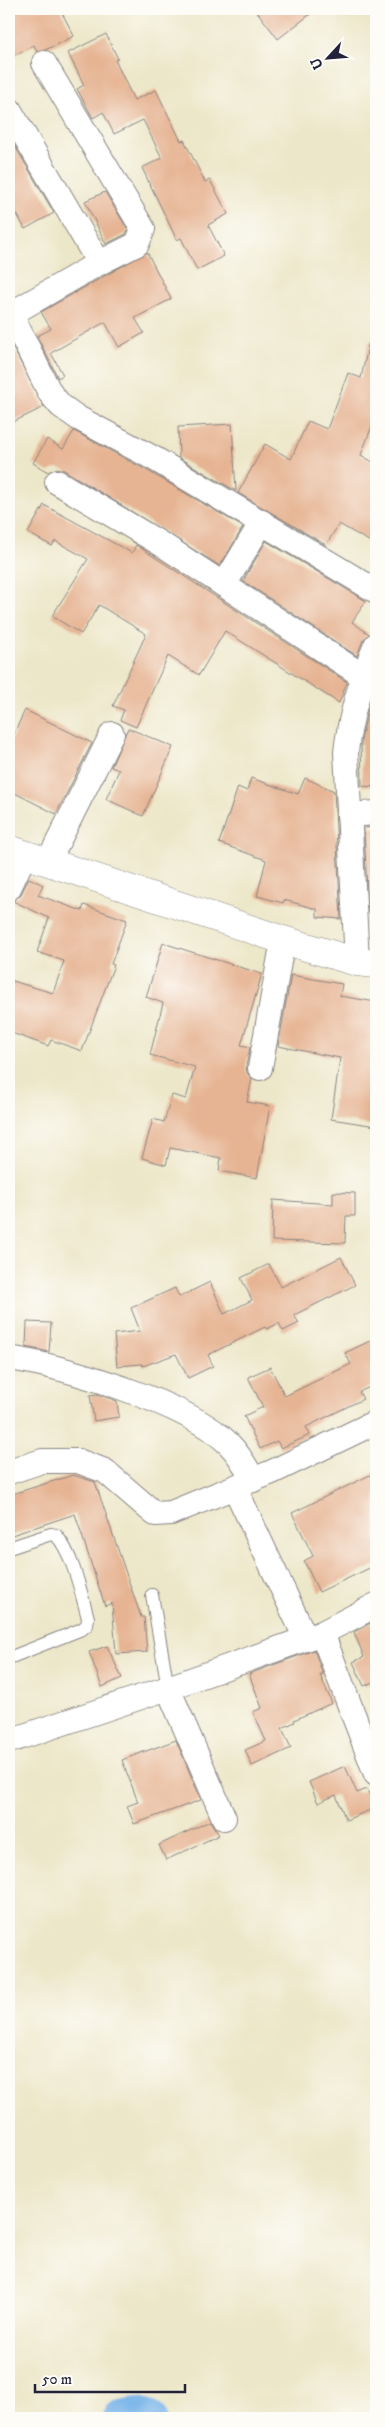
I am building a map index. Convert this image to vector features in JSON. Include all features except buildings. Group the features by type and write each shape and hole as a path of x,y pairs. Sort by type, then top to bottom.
{"street":[{"path":"44,63 144,229 137,244 99,263 10,315 50,393 61,406 111,438 155,459 376,591"},
{"path":"9,109 99,263"},
{"path":"57,482 166,547 363,676"},
{"path":"224,585 262,522"},
{"path":"27,855 283,940 367,963 349,815 346,752 350,721 363,676 376,645"},
{"path":"9,888 27,855 112,734"},
{"path":"349,815 376,813"},
{"path":"260,1068 283,940"},
{"path":"9,1358 82,1375 150,1399 226,1441 244,1460 244,1484 376,1774"},
{"path":"9,1472 42,1461 78,1460 105,1471 154,1514 171,1513 244,1484 376,1422"},
{"path":"9,1742 314,1636 376,1605"},
{"path":"168,1688 224,1818"}],"lane":[{"path":"9,1548 50,1534 56,1535 61,1540 74,1569 88,1618 87,1625 82,1629 9,1658"},
{"path":"152,1595 168,1688"}],"waterway":[{"path":"121,2418 138,2415 149,2418"}]}
